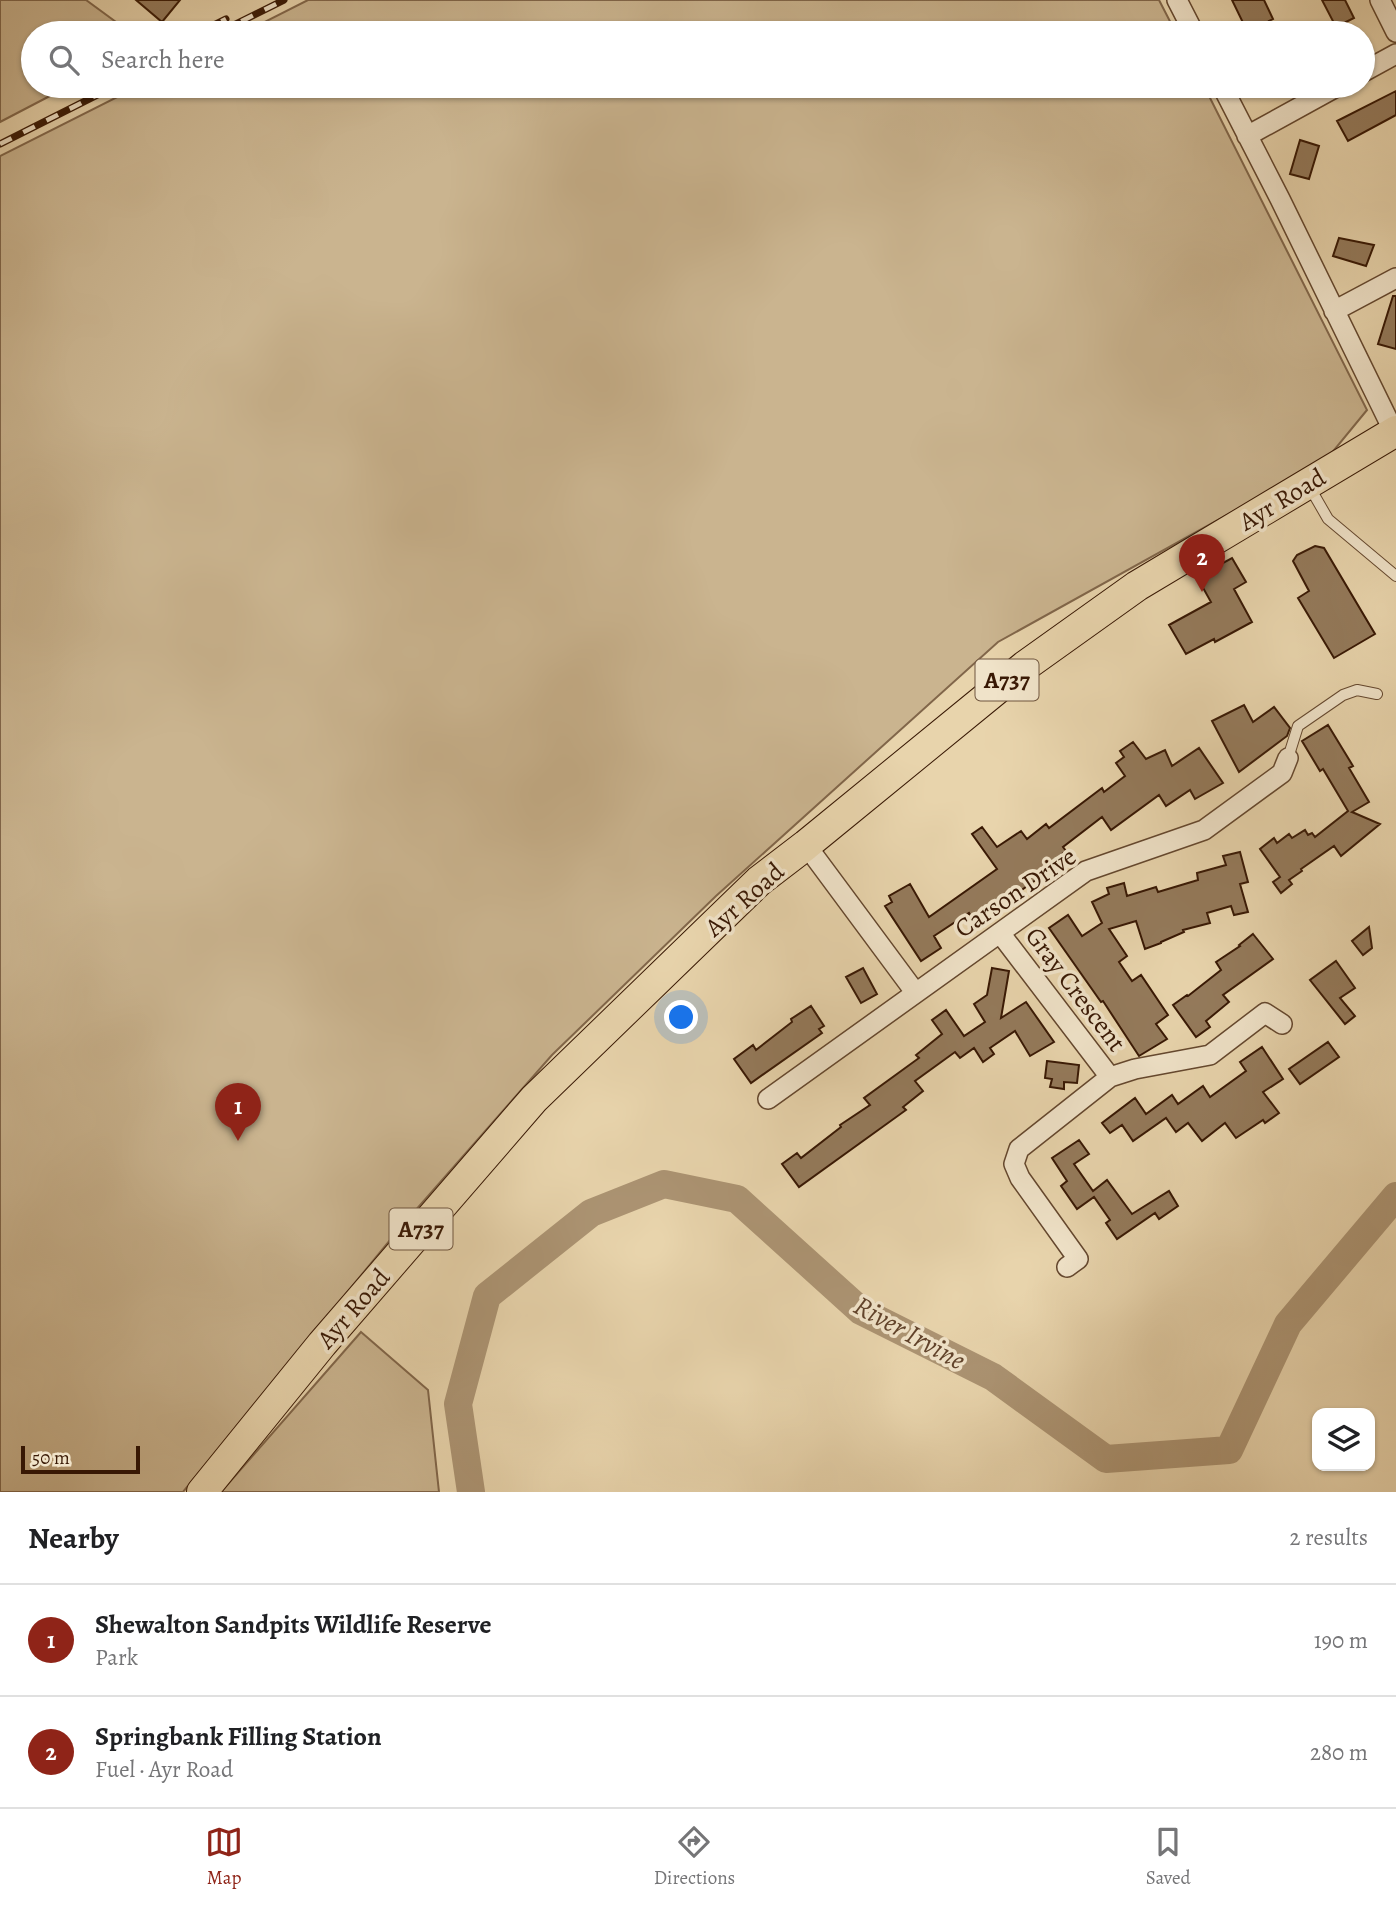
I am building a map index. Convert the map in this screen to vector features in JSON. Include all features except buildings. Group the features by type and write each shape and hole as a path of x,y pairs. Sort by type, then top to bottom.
{"main road":[{"name":"Ayr Road","path":"202,1492 322,1344 534,1099 759,881 807,845 1025,666 1136,586 1395,431"}],"street":[{"path":"1177,0 1188,21"},
{"path":"1380,0 1396,32"},
{"path":"1375,65 1396,54"},
{"path":"1228,98 1395,431"},
{"path":"1247,136 1317,98"},
{"path":"1334,311 1396,278"},
{"name":"Carson Drive","path":"768,1099 1086,871 1204,830 1282,773 1288,758"},
{"path":"807,845 915,992"},
{"name":"Gray Crescent","path":"1000,933 1110,1077"},
{"name":"Gray Crescent","path":"1067,1267 1078,1259 1020,1178 1014,1164 1019,1149 1110,1077 1135,1069 1210,1055 1265,1013 1282,1024"}],"lane":[{"path":"1307,483 1328,519 1396,576"},
{"path":"1288,758 1298,726 1343,695 1357,690 1377,694"}],"shaded area":[{"path":"0,0 86,0 115,21 21,21 21,98 46,98 0,122"},
{"path":"308,0 1159,0 1170,21 267,21"},
{"path":"115,98 1210,98 1367,410 1326,460 998,642 716,896 552,1055 400,1228 183,1492 0,1492 0,156"},
{"path":"361,1332 428,1390 439,1492 221,1492"}],"waterway":[{"name":"River Irvine","path":"471,1492 458,1404 487,1296 591,1213 664,1184 737,1199 861,1311 993,1377 1106,1459 1229,1450 1288,1324 1396,1196"}],"railway":[{"path":"242,21 284,0"},
{"path":"222,21 226,19"},
{"path":"0,144 91,98"}],"place":[{"name":"Springbank Filling Station","path":"1202,592"},
{"name":"Shewalton Sandpits Wildlife Reserve","path":"238,1141"}]}
